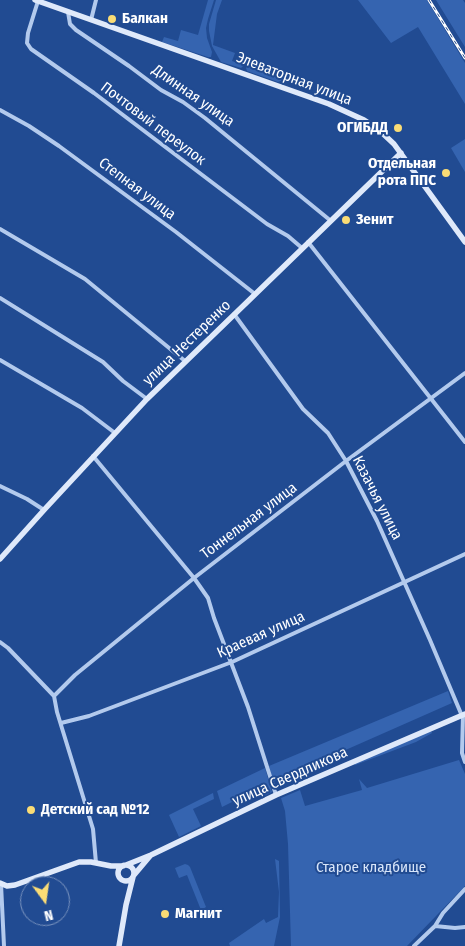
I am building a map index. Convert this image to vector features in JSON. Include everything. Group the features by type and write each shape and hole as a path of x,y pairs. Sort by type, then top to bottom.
{"street":[{"path":"91,20 96,0"},
{"path":"36,1 66,11"},
{"name":"Почтовый переулок","path":"36,1 28,33 28,43 31,50 94,93 267,224 288,236 302,248"},
{"name":"Элеваторная улица","path":"66,11 329,104 356,116 386,136 465,242"},
{"name":"Длинная улица","path":"66,11 70,24 76,30 164,92 183,102 205,118 330,220"},
{"name":"Степная улица","path":"0,110 59,146 176,232 255,294"},
{"name":"улица Нестеренко","path":"0,559 147,399 400,153"},
{"path":"0,230 85,279 185,361"},
{"path":"308,242 465,442"},
{"path":"0,298 103,362 123,381 147,399"},
{"name":"Казачья улица","path":"234,314 301,407 328,434 346,461 377,521 463,715"},
{"path":"0,360 82,408 115,433"},
{"name":"Тоннельная улица","path":"54,696 75,676 194,578 346,461 465,373"},
{"path":"93,456 194,578 208,598 248,706 276,795"},
{"path":"0,486 27,499 44,510"},
{"name":"Краевая улица","path":"61,723 89,716 232,662 465,554"},
{"path":"0,642 54,696 93,829 98,863 126,880 133,876 151,854"},
{"path":"463,715 462,753 465,762"},
{"name":"улица Свердликова","path":"4,946 0,883 7,886 15,885 75,862 84,861 111,866 124,865 276,795 463,715"},
{"path":"119,946 134,872 130,866 124,865 118,873 125,889 126,905"},
{"path":"414,946 435,926 443,913 465,889"},
{"path":"435,926 465,927"}],"green space":[{"path":"208,0 214,0 206,28 212,52 211,57 162,42 164,37 178,41 181,30 198,35"},
{"path":"216,0 222,0 217,14 213,45 235,53 232,61 244,65 241,68 221,62 212,46 209,24"},
{"path":"358,0 427,0 465,63 465,104 418,27 391,43"},
{"path":"436,0 463,0 465,3 465,47"},
{"path":"249,58 252,59 251,63 284,76 283,80 278,82 247,71"},
{"path":"465,139 465,172 451,148"},
{"path":"448,691 452,703 273,782 269,766"},
{"path":"431,731 432,733 416,742 355,765 355,763"},
{"name":"Старое кладбище","path":"459,760 465,774 465,886 407,946 291,946 288,844 285,811 281,798 300,790 305,806 362,790 359,779 367,788"},
{"path":"265,768 272,792 264,796 260,788 222,807 217,791"},
{"path":"213,793 214,799 193,809 201,826 179,837 169,815"},
{"path":"275,859 279,861 280,917 274,946 230,946 229,943 264,919 266,923 278,917 279,892"},
{"path":"185,864 190,867 206,907 201,910 187,875 179,878 175,868"}],"railway":[{"path":"429,0 465,58"}],"place":[{"name":"Балкан","path":"112,19"},
{"name":"ОГИБДД","path":"398,128"},
{"name":"Отдельная рота ППС","path":"446,173"},
{"name":"Зенит","path":"346,220"},
{"name":"Детский сад №12","path":"31,810"},
{"name":"Магнит","path":"165,914"}]}
